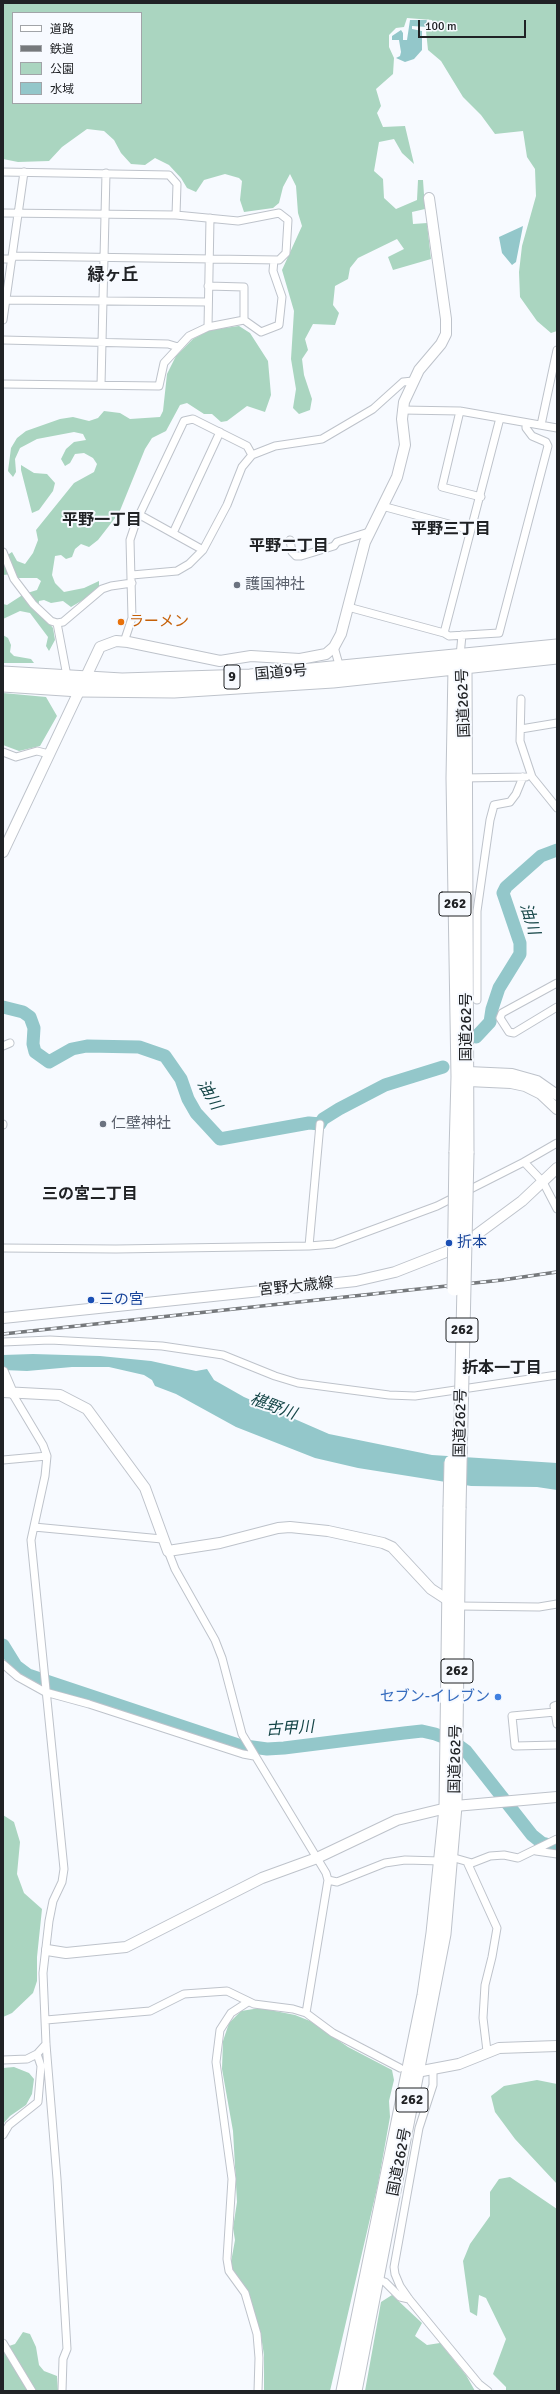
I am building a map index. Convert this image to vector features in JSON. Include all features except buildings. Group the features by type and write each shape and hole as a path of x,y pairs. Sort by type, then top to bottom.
{"highway":[{"name":"国道9号","path":"3,685 79,690 174,691 333,680 460,664 557,646"},
{"name":"国道9号","path":"3,673 177,680 250,676 340,668 460,664 557,657"},
{"name":"国道262号","path":"343,2391 372,2278 433,1998 444,1934 446,1859 450,1807 464,1077 459,778 460,664"},
{"name":"国道262号","path":"355,2391 372,2278"}],"street":[{"path":"3,172 169,175 177,184 176,215"},
{"path":"3,320 24,172"},
{"path":"101,385 106,173"},
{"path":"3,852 100,647 116,641 220,660 251,656 300,659 326,654 334,647 341,634 369,532 397,477 405,445 402,410 413,381 419,370 444,339 447,326 429,198"},
{"path":"3,213 176,215 238,221 279,213 288,220 286,253 279,260 103,258 3,259"},
{"path":"208,327 208,259 210,218"},
{"path":"3,384 159,386 164,363 189,336 208,327 244,320 261,332 278,325 282,297 273,271 274,260"},
{"path":"208,286 244,287 244,320"},
{"path":"6,300 208,302"},
{"path":"3,340 168,344 178,347"},
{"path":"541,425 557,350"},
{"path":"3,552 14,579 29,598 50,620 57,623 63,622 102,589 132,579 177,571 204,550 227,505 242,467 252,455 275,446 322,439 373,409 403,382 413,381"},
{"path":"402,410 460,411 557,428"},
{"path":"460,411 442,487 481,498"},
{"path":"444,633 481,498 500,418"},
{"path":"124,642 132,618 132,579 129,555 130,540 140,515 184,421 193,419 220,432 247,446 252,455"},
{"path":"348,607 444,633 450,636 499,633 548,446 546,442 532,436 526,428 526,422"},
{"path":"173,533 220,432"},
{"path":"382,506 471,530"},
{"path":"140,515 204,550"},
{"path":"290,540 292,552 296,556 301,556 334,546 337,542 369,532"},
{"path":"57,623 67,676"},
{"path":"460,664 462,635"},
{"path":"334,647 340,668"},
{"path":"521,699 520,741 532,777 557,808"},
{"path":"521,729 557,724"},
{"path":"3,752 16,757 37,752 49,754"},
{"path":"477,1000 477,911 490,820 494,805 510,802 516,794 523,777"},
{"path":"459,778 532,777"},
{"path":"557,983 502,1012 500,1018 509,1032 514,1033 557,1007"},
{"path":"464,1077 516,1075 537,1081 556,1101"},
{"path":"309,1246 320,1124"},
{"path":"3,1248 309,1246 334,1244 436,1206 524,1162 557,1142"},
{"path":"524,1162 543,1182 557,1208"},
{"name":"宮野大歳線","path":"3,1318 356,1281 395,1272 446,1252 476,1235 495,1222 543,1182 557,1168"},
{"path":"3,1342 50,1340 162,1346 223,1355 275,1376 298,1382 390,1395 415,1396 557,1375"},
{"path":"3,1372 9,1391 43,1445 47,1456 45,1476 34,1527 31,1551 64,1870 62,1882 53,1901 49,1921 47,1950 43,1973 46,2044 57,2179 67,2349 63,2359 62,2391"},
{"path":"9,1391 60,1395 87,1409 145,1488 153,1506 162,1538 174,1569 196,1603 217,1646 242,1734 317,1858 328,1880 313,1963 306,2014"},
{"path":"3,1460 47,1456"},
{"path":"34,1527 162,1538"},
{"path":"168,1551 220,1543 278,1528 290,1527 328,1531 383,1543 392,1547 431,1589 454,1604 539,1607 557,1604"},
{"path":"3,1664 18,1677 45,1692 89,1704 243,1754 254,1755"},
{"path":"557,1724 556,1709 512,1716 515,1746 557,1745"},
{"path":"47,1950 66,1952 126,1947 262,1878 317,1858 397,1820 450,1807 498,1801 557,1797"},
{"path":"328,1880 337,1882 385,1863 405,1860 446,1859 472,1863 490,1856 504,1855 518,1858 538,1850 557,1839"},
{"path":"538,1850 557,1854"},
{"path":"467,1862 496,1928 492,1957 485,1985 482,2018 487,2051"},
{"path":"46,2020 150,2011 184,1994 227,1991 248,2002 306,2014 333,2033 400,2068"},
{"path":"248,2002 231,2013 220,2030 216,2062 232,2179 227,2259 229,2270 245,2293 257,2334 258,2391"},
{"path":"3,2060 27,2059 37,2054 46,2044"},
{"path":"422,2071 459,2064 487,2051 514,2046 557,2046"},
{"path":"3,2135 10,2126 38,2102 41,2066 37,2054"},
{"path":"433,2070 433,2085 419,2128 394,2267 400,2286 409,2299 479,2384 488,2391"},
{"path":"372,2278 385,2282 400,2297 409,2299"},
{"path":"3,2343 32,2391"}],"green space":[{"path":"3,3 557,3 557,331 551,333 537,321 520,297 519,272 522,246 536,196 535,169 527,157 523,131 495,134 481,115 463,97 441,61 428,50 426,31 434,27 432,20 407,18 404,27 396,28 389,35 389,47 394,58 393,74 376,89 381,106 377,113 383,127 405,126 414,164 402,153 394,139 379,142 374,171 383,179 384,198 396,209 417,200 418,180 423,180 425,209 412,212 413,224 427,223 431,259 393,270 388,257 404,249 397,239 358,258 350,268 348,279 335,286 333,305 339,313 335,325 313,324 305,339 308,350 302,359 304,375 312,399 310,410 299,414 293,408 296,389 291,359 294,311 282,270 302,226 298,213 296,186 290,174 283,187 279,203 273,208 244,212 240,200 242,181 239,178 225,174 204,180 196,192 187,188 181,178 169,165 155,158 145,165 131,164 121,153 114,140 104,131 87,129 62,147 49,161 18,162 3,159"},
{"path":"239,326 250,333 268,361 271,395 265,412 247,406 227,421 221,422 212,414 204,414 187,403 180,405 166,431 152,438 145,449 119,513 98,540 89,547 81,544 75,549 72,557 66,559 61,555 55,556 52,575 55,583 64,592 84,588 99,581 99,586 88,597 71,607 63,601 51,603 44,600 39,601 38,609 53,628 55,640 49,651 46,646 48,637 30,613 20,611 3,619 3,604 7,605 24,594 37,590 41,581 37,578 16,578 12,574 3,575 3,558 12,552 17,561 25,564 33,553 38,540 36,530 74,483 94,472 97,464 93,458 84,453 75,454 70,463 65,466 61,459 66,449 74,442 86,440 83,434 74,432 37,439 20,448 15,459 16,472 13,477 8,471 11,448 17,438 26,431 60,419 73,417 89,421 98,418 104,411 120,413 130,419 160,417 163,411 167,374 176,356 193,339 210,330"},
{"path":"21,465 34,473 47,474 55,483 53,491 39,510 32,513 21,470"},
{"path":"3,635 8,638 11,645 10,652 14,656 31,659 34,663 3,663"},
{"path":"3,693 46,697 57,716 40,746 19,751 3,745"},
{"path":"3,1815 14,1822 20,1842 17,1874 24,1893 42,1909 37,1957 37,1981 33,1993 12,2013 3,2017"},
{"path":"260,2008 295,2015 310,2021 348,2047 392,2070 394,2080 389,2101 390,2117 378,2184 330,2391 264,2391 264,2355 261,2336 250,2297 233,2274 231,2262 235,2240 233,2228 237,2202 233,2131 222,2069 223,2041 229,2023 241,2011"},
{"path":"14,2067 29,2073 34,2079 32,2094 26,2105 10,2116 3,2124 3,2068"},
{"path":"537,2080 557,2084 557,2184 515,2139 495,2112 491,2096 504,2086"},
{"path":"510,2177 557,2209 557,2391 506,2391 506,2387 493,2374 506,2339 486,2298 479,2295 477,2316 470,2312 463,2261 470,2244 490,2216 490,2192 499,2179"},
{"path":"392,2295 422,2323 415,2336 427,2345 440,2343 466,2375 475,2391 365,2391 381,2302"},
{"path":"23,2332 30,2334 36,2347 39,2365 44,2371 57,2376 58,2391 3,2391 3,2348 15,2344"}],"water":[{"path":"410,20 426,20 431,23 427,27 412,26 412,29 422,31 422,50 414,59 405,62 396,58 400,56 401,52 399,40 392,40 392,36 401,30 403,33 403,40 407,40"},
{"path":"523,226 516,262 512,265 502,253 499,237"},
{"path":"33,1354 100,1356 151,1361 196,1371 207,1369 214,1380 244,1397 329,1434 432,1455 557,1463 557,1490 537,1487 471,1486 358,1468 315,1458 236,1427 176,1394 155,1386 152,1380 144,1375 109,1367 72,1367 27,1371 3,1370 3,1355"}],"waterway":[{"name":"油川","path":"476,1037 490,1022 492,1009 499,988 520,954 520,943 503,893 506,887 541,856 557,850"},
{"name":"油川","path":"3,1007 23,1012 30,1017 34,1028 33,1044 35,1052 49,1062 72,1049 87,1046 139,1047 165,1056 181,1079 188,1099 196,1113 220,1139 309,1123 320,1124 323,1119 339,1109 385,1085 443,1067"},
{"name":"古甲川","path":"3,1645 16,1666 28,1675 238,1745 267,1749 422,1731 435,1734 451,1740 466,1751 532,1835 542,1843 557,1847"}],"railway":[{"path":"3,1334 502,1280 557,1272"}],"place":[{"name":"護国神社","path":"237,585"},
{"name":"ラーメン","path":"121,622"},
{"name":"仁壁神社","path":"103,1124"},
{"name":"折本","path":"449,1243"},
{"name":"三の宮","path":"91,1300"},
{"name":"セブン-イレブン","path":"498,1697"}],"district":[{"name":"緑ヶ丘","path":"113,276"},
{"name":"平野一丁目","path":"102,521"},
{"name":"平野三丁目","path":"451,530"},
{"name":"平野二丁目","path":"289,547"},
{"name":"三の宮二丁目","path":"90,1195"},
{"name":"折本一丁目","path":"502,1369"}],"water label":[{"name":"椹野川","path":"273,1407"}]}
